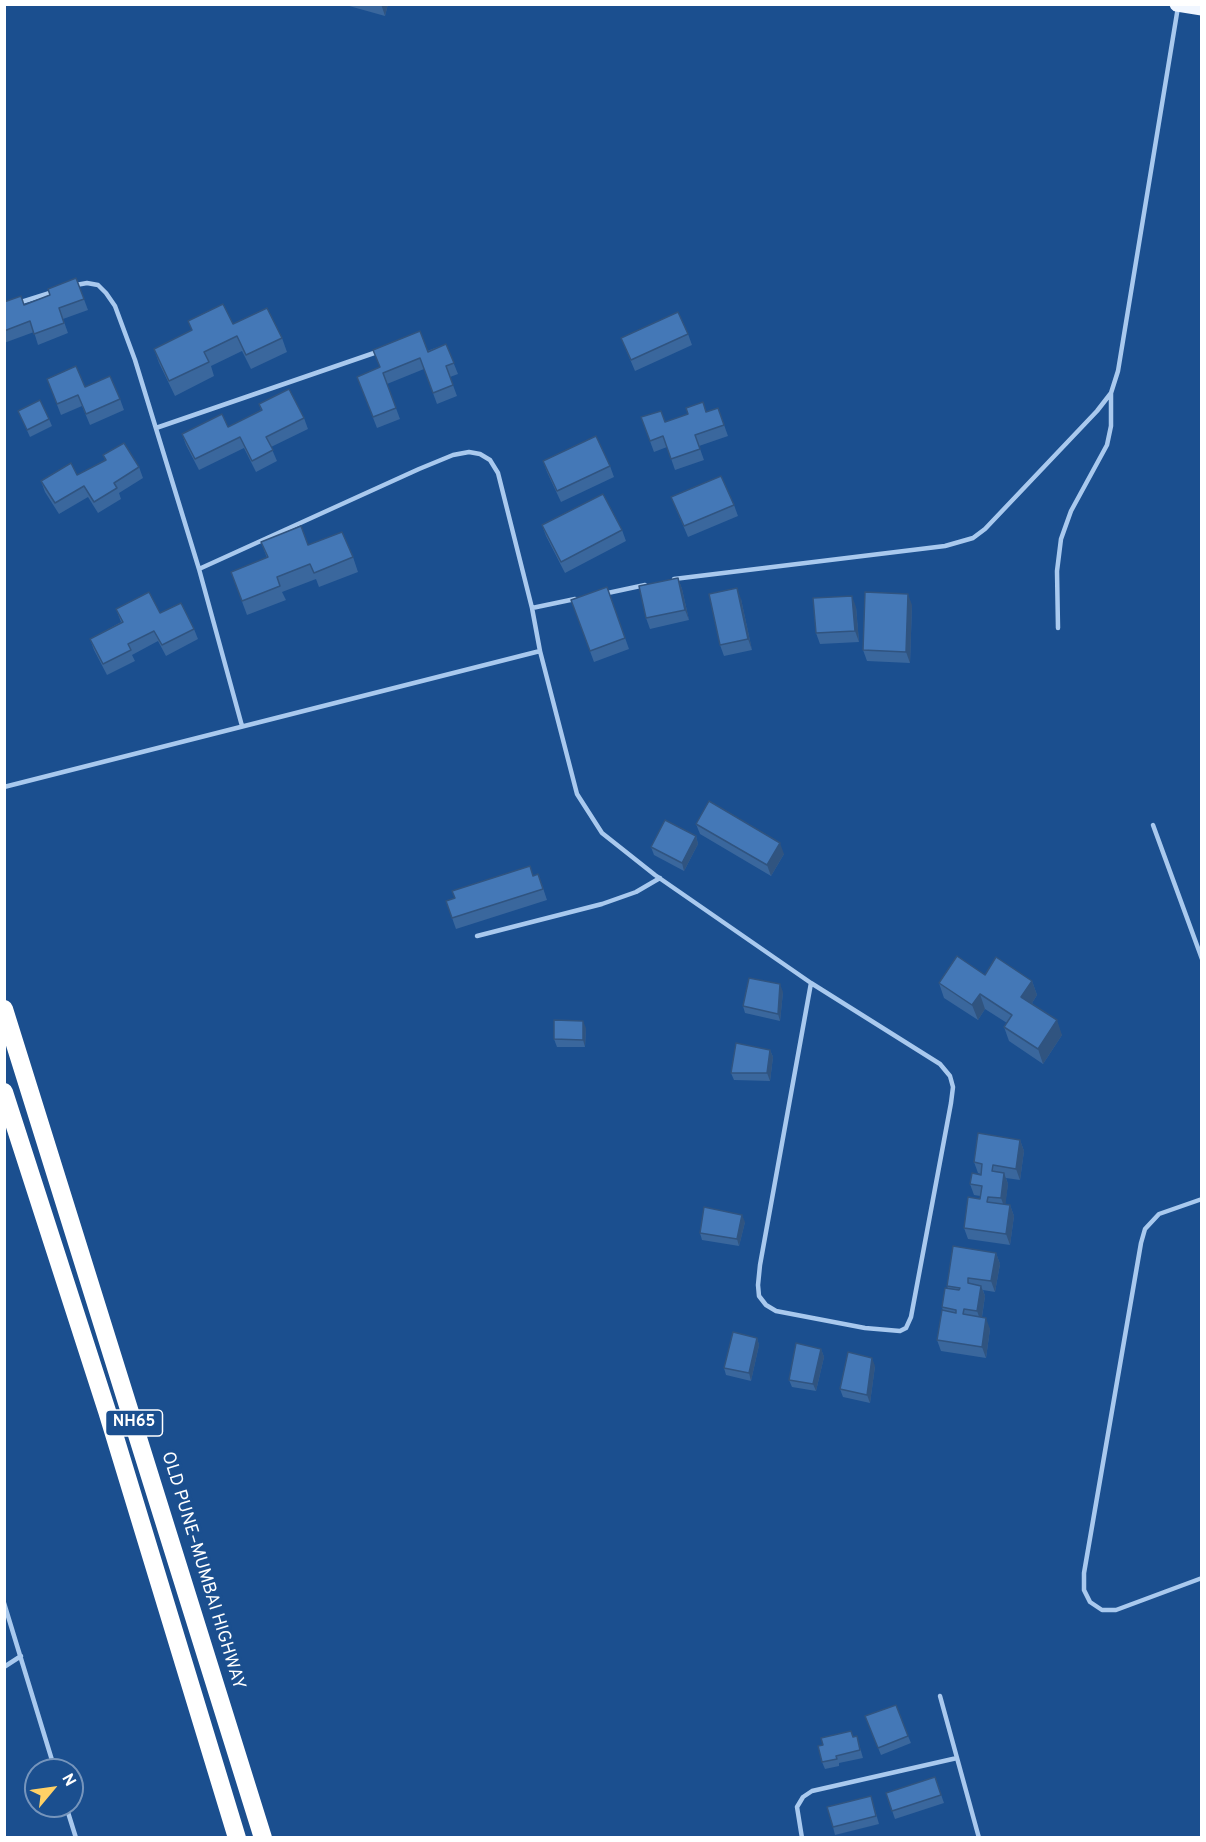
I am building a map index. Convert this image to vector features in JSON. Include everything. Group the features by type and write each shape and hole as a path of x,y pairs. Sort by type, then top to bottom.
{"highway":[{"name":"OLD PUNE–MUMBAI HIGHWAY","path":"4,1009 263,1838"},
{"name":"NH65","path":"4,1092 107,1411 237,1838"}],"main road":[{"path":"1178,5 1202,8"}],"lane":[{"path":"1058,628 1057,571 1061,539 1071,512 1107,445 1111,426 1111,393 1118,371 1178,5"},
{"path":"72,286 87,283 98,285 115,306 135,360 199,569 242,726"},
{"path":"13,304 62,289"},
{"path":"156,428 387,348"},
{"path":"668,581 690,576 952,545 973,538 985,529 1111,393"},
{"path":"199,569 453,455 469,452 480,454 490,460 498,473 577,794 602,833 660,878 811,983 940,1064 950,1076 953,1087 911,1317 906,1329 900,1331 865,1328 776,1311 766,1305 759,1296 760,1265 811,983"},
{"path":"600,594 656,583"},
{"path":"531,608 577,599"},
{"path":"4,787 540,651"},
{"path":"1153,825 1202,959"},
{"path":"477,936 602,904 636,892 660,878"},
{"path":"1202,1199 1159,1214 1145,1229 1084,1573 1084,1590 1090,1602 1102,1610 1116,1610 1202,1578"},
{"path":"4,1603 51,1758"},
{"path":"4,1667 21,1656"},
{"path":"940,1696 979,1838"},
{"path":"802,1838 797,1807 802,1797 812,1791 957,1758"},
{"path":"70,1818 76,1838"}],"building":[{"path":"76,278 84,299 59,308 64,323 34,334 30,321 4,331 4,302 21,296 24,305 50,295 48,289"},
{"path":"223,304 233,324 267,308 282,338 246,355 237,336 204,352 209,362 169,381 154,349 192,330 188,321"},
{"path":"678,312 688,334 631,360 621,338"},
{"path":"420,331 428,352 446,344 454,363 446,366 453,385 433,393 420,358 383,373 396,408 373,417 357,377 380,367 373,350"},
{"path":"76,366 85,387 110,376 120,399 86,414 78,395 57,404 47,379"},
{"path":"289,389 304,418 266,437 273,450 252,461 240,437 195,459 182,434 222,414 228,427 262,410 259,404"},
{"path":"40,400 49,419 27,430 18,411"},
{"path":"703,402 706,412 718,408 724,425 695,435 700,449 671,459 663,436 650,441 641,417 661,411 665,422 688,414 686,408"},
{"path":"596,436 610,466 557,491 543,461"},
{"path":"124,443 139,467 114,483 117,488 94,502 84,486 55,503 41,481 71,463 77,475 106,460 103,455"},
{"path":"721,476 734,505 684,526 671,497"},
{"path":"603,494 622,530 561,562 542,525"},
{"path":"301,526 308,545 342,532 353,557 314,573 310,564 277,577 280,586 242,601 231,572 268,557 261,542"},
{"path":"678,578 685,610 646,618 639,586"},
{"path":"607,587 625,638 590,651 571,600"},
{"path":"737,588 748,639 720,645 709,594"},
{"path":"149,592 160,613 181,603 194,629 162,645 154,631 128,644 131,650 103,664 90,639 123,622 116,609"},
{"path":"865,592 908,594 906,652 863,650"},
{"path":"852,596 855,631 816,633 813,598"},
{"path":"709,801 780,843 767,865 696,824"},
{"path":"665,820 696,836 682,863 651,847"},
{"path":"530,866 533,876 538,874 543,889 452,918 446,901 455,898 452,891"},
{"path":"957,956 985,975 996,957 1032,981 1021,997 1057,1020 1038,1049 1004,1027 1012,1015 980,994 972,1005 939,983"},
{"path":"749,978 780,984 778,1014 743,1006"},
{"path":"554,1020 583,1021 583,1040 554,1039"},
{"path":"736,1043 770,1050 767,1073 731,1073"},
{"path":"978,1133 1020,1140 1016,1169 993,1165 992,1171 1004,1173 1001,1198 988,1197 987,1202 1010,1205 1006,1234 964,1228 968,1197 980,1199 982,1186 970,1184 972,1173 981,1175 982,1164 974,1162"},
{"path":"704,1207 742,1215 737,1239 700,1233"},
{"path":"953,1246 996,1253 991,1281 968,1278 968,1283 981,1286 977,1311 964,1309 963,1314 986,1318 982,1347 937,1340 942,1310 956,1313 956,1310 942,1307 945,1288 959,1290 960,1288 947,1286"},
{"path":"733,1332 757,1338 749,1373 724,1368"},
{"path":"796,1343 821,1349 813,1384 789,1380"},
{"path":"848,1352 872,1358 867,1395 840,1389"},
{"path":"896,1705 908,1736 878,1748 865,1716"},
{"path":"851,1731 853,1737 857,1736 860,1750 822,1762 818,1746 823,1745 821,1738"},
{"path":"935,1777 941,1795 892,1811 886,1793"},
{"path":"871,1796 876,1816 833,1827 827,1807"}]}
